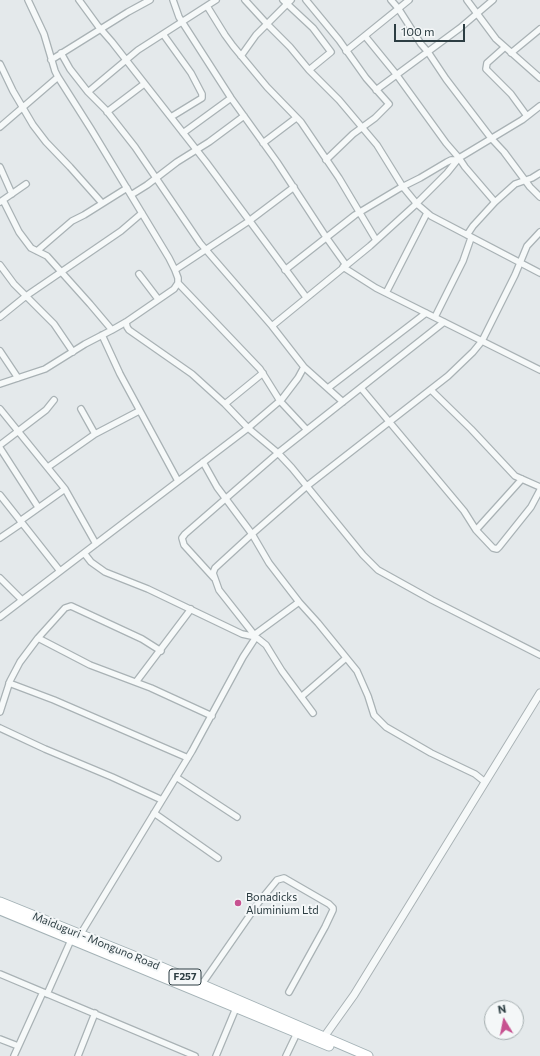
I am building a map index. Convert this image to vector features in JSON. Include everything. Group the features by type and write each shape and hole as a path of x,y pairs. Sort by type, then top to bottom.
{"main road":[{"name":"Maiduguri - Monguno Road","path":"0,902 202,984 368,1056"},
{"name":"Maiduguri - Monguno Road","path":"0,910 353,1056"}],"street":[{"path":"0,384 45,370 85,344 126,322 174,289 178,282 175,270 142,213 58,77 44,34 28,0"},
{"path":"52,60 100,29 150,0"},
{"path":"173,0 179,17 231,98 294,187 344,266 386,293 540,370"},
{"path":"88,92 126,60 216,0"},
{"path":"244,0 339,100 377,145 403,187 417,204 427,213 540,273"},
{"path":"306,0 339,40 376,90 388,102 388,106 361,127 326,160"},
{"path":"390,0 398,8 446,79 491,138 540,196"},
{"path":"346,51 409,0"},
{"path":"467,0 496,39 540,78"},
{"path":"376,90 460,28 493,0"},
{"path":"81,1 100,29 171,117 306,297"},
{"path":"241,56 256,35 287,1 313,28 331,52 309,70"},
{"path":"207,6 225,35 241,56 296,118 326,160 376,240"},
{"path":"511,53 540,29"},
{"path":"163,34 191,73 202,94 202,98 171,117"},
{"path":"365,36 396,74 465,168 495,202"},
{"path":"505,47 487,63 486,69 511,94 527,116"},
{"path":"61,54 70,69 88,92 107,112 135,147 183,220 205,250 272,326 304,367 343,402"},
{"path":"0,64 13,91 46,142 70,166 102,203"},
{"path":"0,127 58,77"},
{"path":"107,112 144,84"},
{"path":"183,133 231,98"},
{"path":"272,326 417,204 459,159 527,116 540,106"},
{"path":"131,195 244,116"},
{"path":"263,143 296,118"},
{"path":"285,270 359,212 452,160 459,159"},
{"path":"0,167 12,194"},
{"path":"435,317 462,261 473,226 514,184 540,173"},
{"path":"26,184 2,201 19,232 31,248 47,256 112,330"},
{"path":"175,270 249,221 294,187"},
{"path":"37,251 72,221 127,188"},
{"path":"0,317 26,296 121,231 142,213"},
{"path":"386,293 427,213"},
{"path":"313,713 266,645 255,636 219,590 213,573 215,568 307,486 448,376 482,341 521,263 527,246 540,232"},
{"path":"0,265 26,296 54,324 73,352"},
{"path":"139,274 158,299"},
{"path":"178,282 263,373 280,401 307,430"},
{"path":"328,388 426,313"},
{"path":"126,322 129,330 192,374 225,404 248,428 278,453 363,555 378,570 432,600 540,654"},
{"path":"214,578 184,544 182,538 278,453 444,322"},
{"path":"102,335 120,374 178,481"},
{"path":"0,351 18,378"},
{"path":"0,617 248,428 280,401 298,378 304,367"},
{"path":"225,404 263,373"},
{"path":"361,388 464,511 476,530 493,548 497,549 532,507 540,490"},
{"path":"431,390 516,476 540,487"},
{"path":"0,445 46,410 54,400"},
{"path":"0,409 48,467 64,489 96,544"},
{"path":"81,409 95,434"},
{"path":"48,467 95,434 140,411"},
{"path":"0,448 38,508"},
{"path":"203,462 217,487 252,534 269,563 298,602 318,623 357,671 368,696 374,715 386,728 431,753 475,774 485,782"},
{"path":"476,530 522,479"},
{"path":"0,538 64,489"},
{"path":"0,495 60,571"},
{"path":"84,553 91,562 105,572 148,589 242,634 255,636"},
{"path":"0,578 22,600"},
{"path":"80,935 188,758 255,636 298,602"},
{"path":"0,712 9,683 20,662 58,614 65,608 72,606 142,639 161,651"},
{"path":"136,682 161,651 191,609"},
{"path":"38,638 90,665 136,682 212,716"},
{"path":"301,697 346,658"},
{"path":"9,683 54,700 188,758"},
{"path":"324,1037 354,995 540,693"},
{"path":"0,728 162,800"},
{"path":"176,777 237,817"},
{"path":"154,813 218,858"},
{"path":"202,984 230,941 263,896 277,880 284,878 329,904 333,908 325,927 288,992"},
{"path":"14,1056 71,940"},
{"path":"0,974 195,1056"},
{"path":"216,1056 236,1008"},
{"path":"78,1056 95,1013"},
{"path":"286,1056 297,1033"},
{"path":"0,1038 18,1046"}],"place":[{"name":"Bonadicks Aluminium Ltd","path":"238,903"}]}
